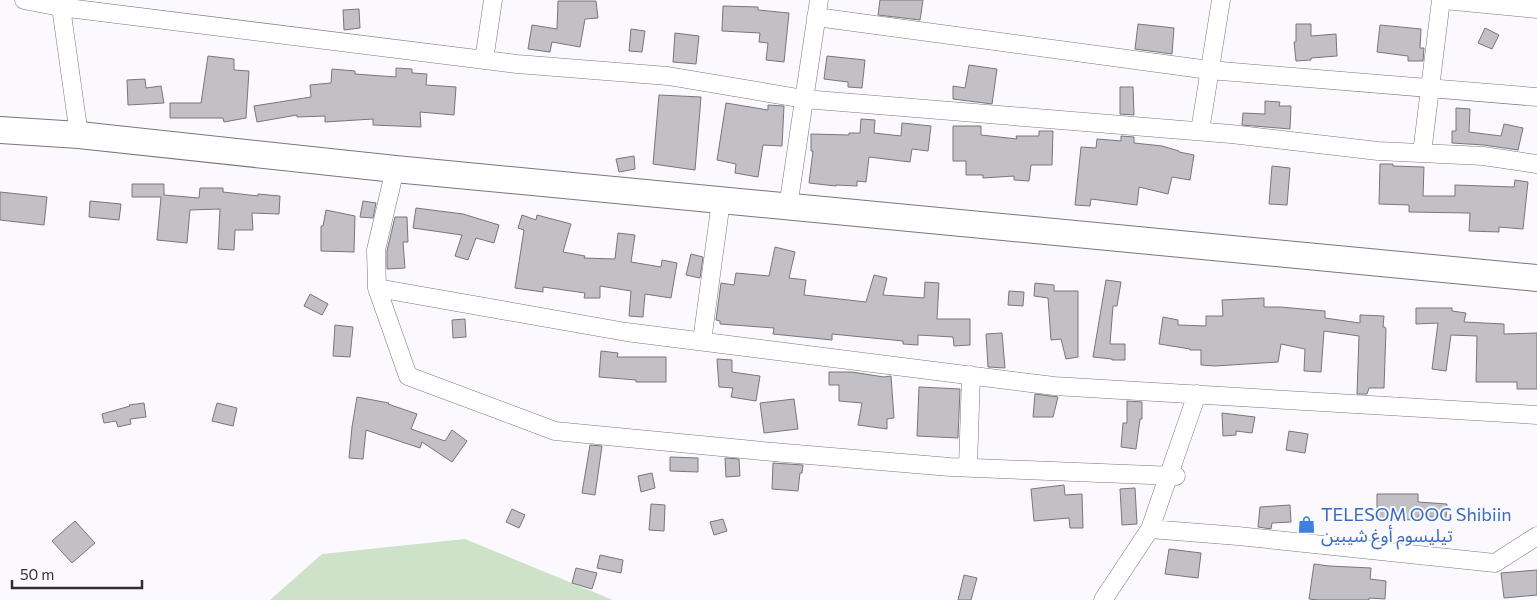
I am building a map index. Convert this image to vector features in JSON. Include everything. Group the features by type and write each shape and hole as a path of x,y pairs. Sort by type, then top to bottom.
{"highway":[{"path":"0,130 79,135 395,169 1537,278"}],"street":[{"path":"24,0 60,3 517,64 668,76 804,99 1200,131 1378,151 1483,156 1537,164"},
{"path":"484,60 493,0"},
{"path":"1200,131 1220,0"},
{"path":"1422,153 1442,0 1537,9"},
{"path":"60,3 79,135"},
{"path":"788,207 818,9 1209,70 1537,97"},
{"path":"395,169 376,250 377,288 408,376 555,431 773,452 968,467 1172,475"},
{"path":"702,341 721,200"},
{"path":"377,288 626,332 1054,386 1537,415"},
{"path":"968,467 971,375"},
{"path":"1103,600 1150,529 1172,475 1197,394"},
{"path":"1150,529 1238,536 1495,563 1537,536"}],"green space":[{"path":"465,539 613,600 270,600 322,554"}],"building":[{"path":"880,0 923,0 920,20 878,15"},
{"path":"558,1 596,1 598,18 585,19 580,47 552,42 550,52 528,49 532,25 557,29"},
{"path":"723,6 758,7 758,10 789,13 784,62 766,60 768,43 759,42 760,33 722,31"},
{"path":"359,9 360,28 344,30 343,10"},
{"path":"1138,24 1174,28 1172,54 1135,49"},
{"path":"1296,24 1311,24 1311,36 1336,34 1337,56 1296,61 1294,42 1296,42"},
{"path":"1380,25 1421,29 1420,48 1424,48 1423,61 1408,61 1408,56 1377,52"},
{"path":"1485,28 1499,35 1492,49 1478,43"},
{"path":"631,29 645,31 642,52 629,51"},
{"path":"675,33 699,36 696,64 673,62"},
{"path":"208,56 234,59 234,70 249,71 246,118 224,122 223,118 170,118 170,103 201,103"},
{"path":"827,56 865,60 862,88 848,87 848,82 824,79"},
{"path":"969,65 997,69 992,104 953,99 953,86 965,88"},
{"path":"396,68 412,69 412,73 427,74 426,85 456,87 454,115 420,112 421,127 373,125 373,119 325,122 325,116 297,117 297,115 257,122 254,106 311,97 310,85 331,83 332,69 355,71 355,74 396,77"},
{"path":"145,79 146,88 161,86 164,103 128,105 127,80"},
{"path":"1120,87 1133,87 1134,115 1120,114"},
{"path":"659,95 701,97 695,170 653,164"},
{"path":"1265,101 1280,102 1279,106 1291,106 1290,129 1242,125 1243,113 1265,114"},
{"path":"726,103 768,110 768,105 784,106 782,146 763,145 758,177 735,173 736,164 717,160"},
{"path":"1456,108 1470,109 1469,132 1501,136 1504,124 1523,128 1518,150 1452,143 1452,131 1456,131"},
{"path":"861,119 875,120 874,133 901,136 902,123 931,126 928,151 912,149 910,162 869,157 866,182 857,181 857,186 809,183 813,151 811,151 811,134 849,135 849,133 860,133"},
{"path":"953,126 981,126 981,135 1017,139 1016,136 1039,136 1039,131 1053,131 1052,165 1031,165 1029,181 1014,180 1014,176 983,178 983,175 966,175 966,161 953,161"},
{"path":"1121,136 1134,137 1134,143 1162,146 1194,155 1190,180 1172,177 1168,194 1139,187 1137,205 1091,199 1090,206 1075,205 1081,147 1096,148 1097,139 1121,141"},
{"path":"634,156 635,169 619,172 616,159"},
{"path":"1380,164 1424,167 1423,196 1455,196 1455,185 1514,187 1515,180 1528,182 1523,229 1499,227 1499,232 1469,231 1470,213 1409,212 1409,205 1379,204"},
{"path":"1272,166 1290,168 1287,205 1269,204"},
{"path":"132,184 164,184 164,195 199,198 200,188 223,188 223,192 258,196 258,194 280,196 279,214 252,213 253,230 235,230 234,250 218,249 220,209 190,210 187,243 157,240 161,197 132,197"},
{"path":"0,192 47,197 44,225 0,220"},
{"path":"90,201 121,204 119,220 89,217"},
{"path":"363,201 376,203 373,218 360,217"},
{"path":"416,208 463,214 499,225 494,243 476,238 468,260 455,256 462,235 413,228"},
{"path":"326,210 355,216 354,252 321,251 321,226 323,226"},
{"path":"522,215 536,220 537,215 571,224 563,252 585,256 584,258 615,259 618,233 635,235 631,262 661,267 662,260 677,263 671,298 645,294 643,317 629,316 631,291 600,286 600,298 584,298 585,293 543,287 543,292 515,288 524,230 518,228"},
{"path":"395,217 407,217 408,242 403,242 405,268 387,269 387,251"},
{"path":"775,247 795,252 789,278 806,280 804,295 866,302 874,275 887,278 883,295 924,298 925,282 939,283 937,319 970,319 970,345 954,346 953,337 918,335 918,345 903,344 903,341 832,334 832,340 773,334 774,328 720,324 720,321 716,320 721,283 734,285 736,273 769,276"},
{"path":"691,254 703,257 700,278 686,275"},
{"path":"1106,280 1121,282 1117,306 1113,306 1110,344 1125,344 1125,360 1093,357"},
{"path":"1035,283 1054,285 1054,291 1078,291 1078,357 1066,359 1061,339 1051,340 1048,298 1034,296"},
{"path":"1009,291 1024,292 1023,306 1008,305"},
{"path":"310,294 328,304 322,315 304,306"},
{"path":"1264,298 1264,307 1325,311 1325,318 1360,323 1360,315 1384,316 1383,327 1386,329 1384,388 1369,388 1367,394 1357,394 1359,336 1324,331 1321,372 1304,371 1305,349 1281,344 1278,362 1215,366 1201,365 1201,350 1190,350 1159,344 1163,317 1178,320 1178,325 1206,326 1206,316 1223,316 1222,300"},
{"path":"1416,308 1452,308 1452,311 1466,313 1464,322 1504,324 1504,334 1537,333 1537,389 1517,389 1517,382 1476,382 1477,336 1451,335 1446,371 1432,369 1438,323 1416,324"},
{"path":"465,319 466,337 453,338 452,320"},
{"path":"335,325 353,327 350,357 333,356"},
{"path":"1002,333 1005,368 988,367 986,334"},
{"path":"601,351 618,353 617,357 666,357 666,382 636,382 636,380 599,377"},
{"path":"717,359 732,360 732,372 760,376 756,401 731,397 733,388 719,387"},
{"path":"829,372 891,376 894,418 887,419 887,429 858,425 862,403 839,401 839,385 829,385"},
{"path":"919,387 960,389 958,438 917,436"},
{"path":"1035,394 1058,397 1053,417 1033,417"},
{"path":"357,397 389,403 417,414 411,429 445,441 452,430 467,441 452,462 422,442 420,448 366,430 363,459 349,458"},
{"path":"794,399 798,429 764,433 760,403"},
{"path":"1127,401 1142,402 1142,419 1140,419 1136,449 1121,447 1123,423 1127,423"},
{"path":"144,403 146,417 130,419 131,424 118,427 116,421 104,423 102,414 129,405"},
{"path":"217,403 237,408 233,426 212,421"},
{"path":"1222,413 1255,417 1252,433 1236,431 1236,435 1223,436"},
{"path":"1289,431 1308,434 1305,453 1286,450"},
{"path":"590,445 602,446 595,495 582,493"},
{"path":"670,457 698,458 698,472 670,471"},
{"path":"725,458 739,459 740,476 726,477"},
{"path":"773,463 803,465 798,491 772,489"},
{"path":"652,473 655,488 641,492 638,476"},
{"path":"1064,485 1065,495 1082,494 1083,528 1070,528 1069,518 1034,521 1031,489"},
{"path":"1135,488 1137,524 1122,525 1120,489"},
{"path":"1377,494 1418,494 1418,502 1447,504 1446,518 1418,516 1418,520 1377,519"},
{"path":"651,504 665,505 664,531 649,530"},
{"path":"1290,505 1291,522 1272,523 1271,529 1258,527 1260,507"},
{"path":"512,509 525,515 519,528 506,522"},
{"path":"723,519 727,531 714,535 710,522"},
{"path":"75,521 95,543 72,563 52,541"},
{"path":"1169,549 1201,553 1198,578 1165,574"},
{"path":"600,555 623,560 621,573 597,568"},
{"path":"1314,564 1371,568 1370,579 1386,581 1385,599 1309,599"},
{"path":"576,568 597,573 592,589 572,583"},
{"path":"1537,570 1537,595 1504,598 1501,573"},
{"path":"964,575 977,578 971,600 958,600"}],"place":[{"name":"TELESOM OOG Shibiin تيليسوم أوغ شيبين","path":"1307,525"}]}
